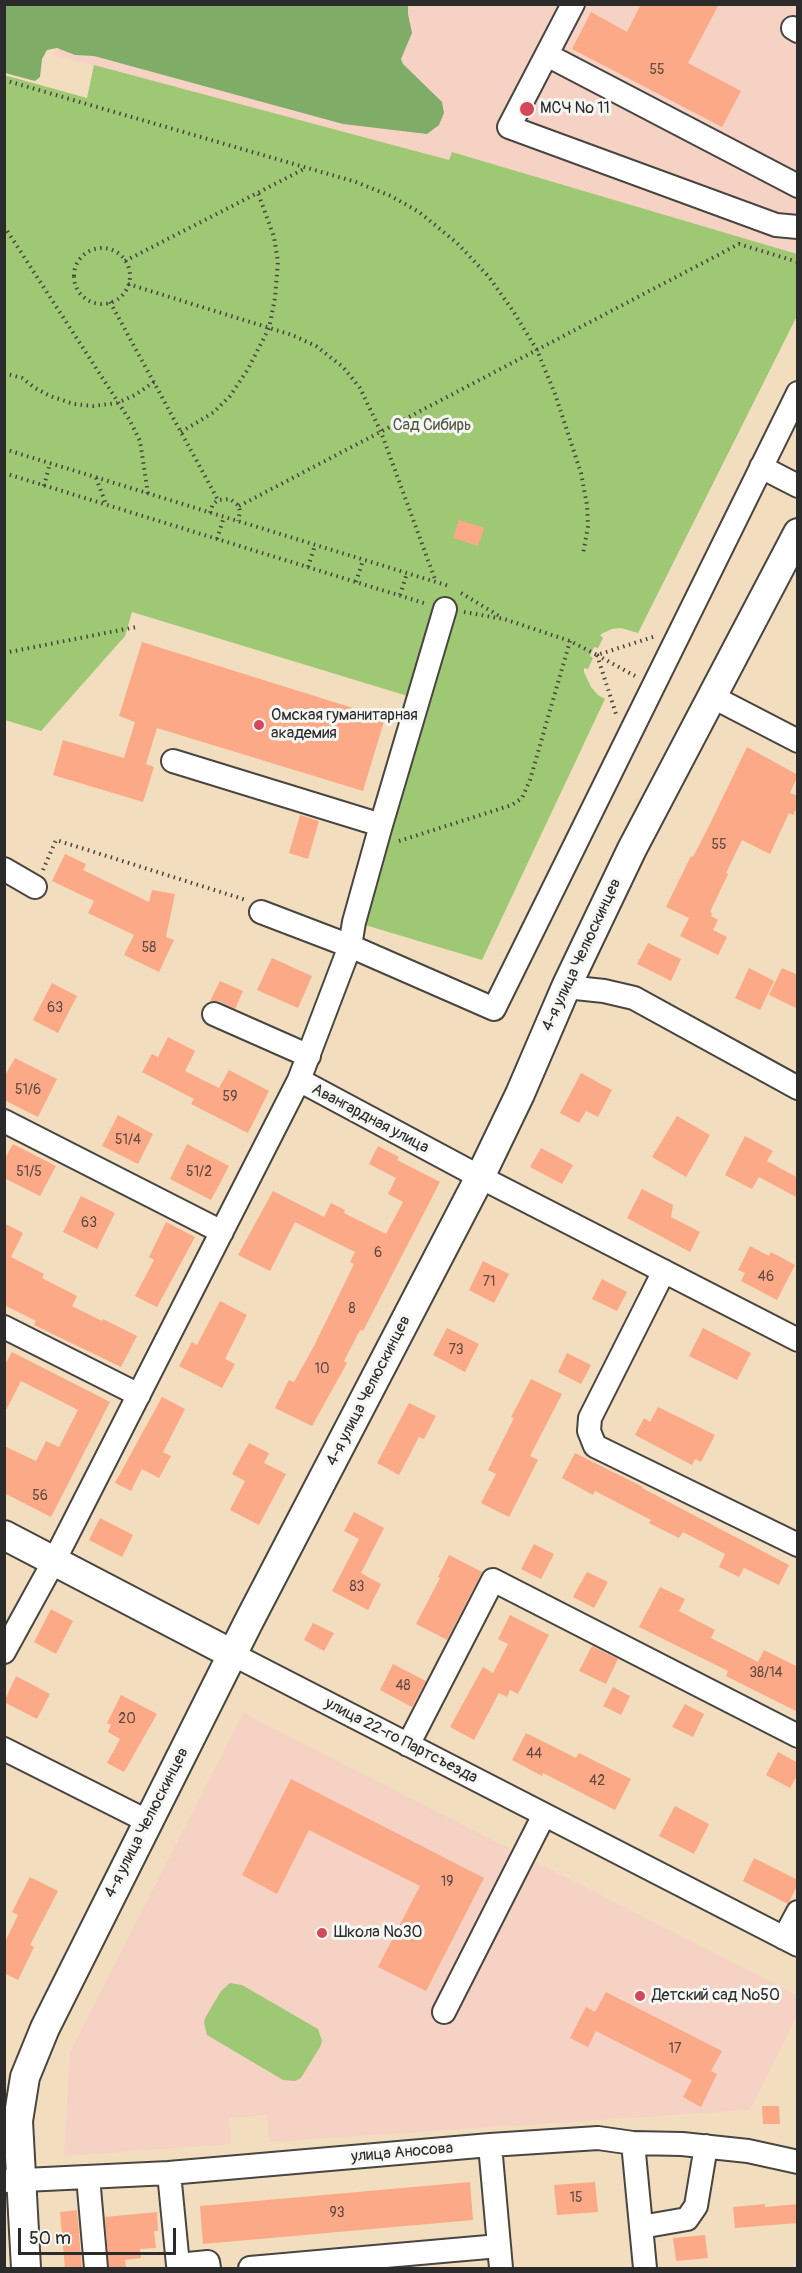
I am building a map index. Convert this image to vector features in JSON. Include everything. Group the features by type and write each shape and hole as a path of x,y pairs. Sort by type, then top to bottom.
{"main road":[{"name":"4-я улица Челюскинцев","path":"26,2268 12,2180 25,2078 45,2028 232,1654 480,1178 520,1094 566,987 632,849 798,533"},
{"name":"улица 22-го Партсъезда","path":"4,1535 232,1654"}],"street":[{"path":"573,4 509,127 776,225 797,225"},
{"path":"547,55 798,186"},
{"path":"261,912 350,946 494,1009 798,393"},
{"path":"761,467 798,486"},
{"name":"Авангардная улица","path":"444,609 385,834 354,922 350,946 299,1080 480,1178 798,1340"},
{"path":"711,696 798,741"},
{"path":"173,761 385,834"},
{"path":"4,869 35,887"},
{"path":"566,987 604,991 634,998 798,1088"},
{"path":"214,1014 309,1056"},
{"path":"4,1652 54,1561 299,1080"},
{"path":"4,1120 222,1232"},
{"path":"664,1271 590,1418 589,1431 595,1446 798,1545"},
{"path":"4,1327 139,1395"},
{"path":"408,1744 493,1580 798,1736"},
{"name":"улица 22-го Партсъезда","path":"232,1654 791,1942"},
{"path":"4,1749 147,1821"},
{"path":"444,2012 544,1815"},
{"path":"791,1942 798,1912"},
{"name":"улица Аносова","path":"12,2180 170,2173 490,2145 598,2138 633,2143 706,2146 748,2151 798,2162"},
{"path":"633,2143 645,2268"},
{"path":"250,2268 500,2257 490,2145"},
{"path":"641,2227 687,2219 696,2206 706,2146"},
{"path":"170,2173 178,2265 208,2262 209,2268"},
{"path":"88,2177 96,2268"}],"path":[{"path":"4,80 306,167 391,196 426,218 457,243 489,276 537,350 568,431 581,473 588,526 583,554"},
{"path":"125,261 306,167"},
{"path":"182,432 214,412 230,396 248,369 268,328 275,298 278,262 274,237 258,193"},
{"path":"4,226 117,403 129,418 140,441 148,494"},
{"path":"239,506 739,244 798,262"},
{"path":"103,248 112,250 125,261 128,268 128,284 124,292 111,302 102,304 93,302 79,292 74,275 75,266 86,253 103,248"},
{"path":"128,284 268,328 316,346 342,367 360,388 381,432 436,582"},
{"path":"111,302 218,500"},
{"path":"4,373 22,378 50,396 74,404 93,406 117,403 135,395 154,382"},
{"path":"4,449 451,587"},
{"path":"44,486 51,464"},
{"path":"4,474 444,609 504,619 570,641 597,655 626,742"},
{"path":"96,477 106,505"},
{"path":"210,513 213,504 218,500 230,499 239,506 238,521"},
{"path":"217,539 224,517"},
{"path":"309,567 315,545"},
{"path":"356,582 363,560"},
{"path":"400,595 407,573"},
{"path":"460,592 504,619"},
{"path":"4,653 136,627"},
{"path":"597,655 682,627"},
{"path":"385,834 512,805 522,798 530,780 570,641"},
{"path":"35,887 56,840 244,898 261,912"}],"shaded area":[{"name":"МСЧ № 11","path":"81,5 797,5 797,254 453,152 449,160 53,55"},
{"name":"Школа №30","path":"243,1713 797,1995 797,2016 750,2110 269,2142 267,2115 229,2118 231,2144 64,2156 70,2052"}],"green space":[{"path":"4,5 408,5 412,33 401,59 403,64 442,102 444,113 439,125 427,134 343,124 94,56 75,55 57,48 47,50 42,59 40,77 35,81 5,73"},
{"name":"Сад Сибирь","path":"94,65 449,160 452,152 797,254 797,316 638,633 621,628 603,633 600,635 603,638 598,648 594,647 590,656 593,658 588,669 584,668 591,687 605,699 482,960 365,925 424,701 132,612 125,636 41,731 5,720 4,75 87,98"},
{"path":"230,1983 242,1985 318,2029 322,2041 320,2047 301,2078 295,2081 283,2080 207,2035 205,2018 221,1991"}],"building":[{"path":"641,4 719,4 688,63 741,91 722,127 572,49 591,12 627,32"},
{"path":"459,520 484,528 478,546 453,538"},
{"name":"Омская гуманитарная академия","path":"142,642 385,718 363,791 157,728 146,764 154,767 143,802 53,775 63,740 124,758 135,722 119,716"},
{"path":"747,747 798,775 790,793 798,796 798,806 793,815 789,813 770,854 742,840 710,912 711,916 718,920 713,930 727,937 718,955 680,936 689,918 666,907"},
{"path":"300,815 319,821 308,859 289,853"},
{"path":"65,854 86,864 83,870 149,902 152,890 175,894 166,937 174,940 159,972 124,955 134,935 88,913 94,901 52,881"},
{"path":"648,943 681,959 671,981 637,964"},
{"path":"272,958 312,976 298,1008 257,990"},
{"path":"749,968 774,981 760,1010 735,998"},
{"path":"782,968 798,975 798,1009 769,995"},
{"path":"220,981 243,991 235,1009 219,1001 210,1001"},
{"path":"52,983 77,996 58,1033 33,1020"},
{"path":"168,1037 195,1051 185,1071 219,1088 229,1070 269,1091 248,1133 191,1104 194,1099 142,1072 152,1054 158,1057"},
{"path":"15,1058 57,1079 38,1117 4,1100 4,1077"},
{"path":"581,1073 612,1090 598,1117 586,1111 579,1123 560,1113"},
{"path":"118,1115 153,1134 138,1164 102,1146"},
{"path":"677,1116 710,1135 686,1177 652,1157"},
{"path":"745,1136 773,1151 767,1161 798,1178 798,1198 759,1177 752,1189 725,1175"},
{"path":"13,1144 56,1166 40,1196 4,1178 4,1160"},
{"path":"187,1144 229,1166 211,1200 170,1179"},
{"path":"378,1146 399,1157 397,1160 440,1182 363,1331 360,1330 344,1361 347,1363 312,1426 275,1408 289,1380 294,1382 314,1346 354,1264 350,1262 355,1252 295,1222 270,1271 238,1255 273,1191 324,1217 331,1203 345,1210 344,1213 386,1234 403,1202 388,1194 396,1178 369,1164"},
{"path":"541,1148 573,1165 562,1184 530,1167"},
{"path":"642,1189 673,1205 671,1217 700,1232 690,1252 627,1218"},
{"path":"81,1196 115,1213 97,1249 63,1232"},
{"path":"166,1222 195,1237 157,1307 135,1296 154,1260 149,1257"},
{"path":"4,1223 23,1233 11,1257 44,1274 42,1278 77,1296 72,1306 137,1336 121,1367 34,1325 36,1321 4,1305"},
{"path":"750,1246 769,1256 771,1252 795,1265 777,1300 741,1281 745,1273 738,1270"},
{"path":"483,1261 509,1274 494,1303 469,1290"},
{"path":"602,1279 627,1292 617,1311 592,1299"},
{"path":"220,1301 247,1315 225,1359 235,1364 222,1388 179,1366 192,1342 197,1345"},
{"path":"447,1328 479,1344 465,1372 433,1355"},
{"path":"703,1328 751,1353 737,1380 689,1356"},
{"path":"12,1352 110,1402 51,1517 4,1493 4,1446 36,1461 46,1441 59,1447 78,1410 21,1381 4,1414 4,1366"},
{"path":"567,1353 591,1365 581,1384 558,1372"},
{"path":"531,1379 562,1394 530,1456 538,1460 509,1517 481,1503 496,1474 488,1470 514,1418 511,1417"},
{"path":"162,1397 185,1409 163,1452 171,1456 159,1478 142,1469 131,1491 115,1483"},
{"path":"409,1403 436,1416 424,1439 419,1437 399,1475 377,1463"},
{"path":"658,1407 715,1435 701,1462 695,1459 692,1465 635,1435 644,1418 650,1422"},
{"path":"249,1443 269,1453 264,1463 286,1474 259,1525 230,1510 245,1481 232,1474"},
{"path":"575,1453 789,1565 779,1585 744,1568 739,1577 719,1567 725,1554 683,1532 679,1538 649,1523 651,1520 595,1491 593,1495 562,1478"},
{"path":"354,1512 384,1528 361,1573 381,1584 368,1610 332,1591 359,1539 344,1531"},
{"path":"100,1518 133,1535 122,1557 89,1540"},
{"path":"534,1544 554,1554 541,1579 521,1569"},
{"path":"449,1555 482,1572 447,1640 416,1624 440,1578 438,1577"},
{"path":"587,1572 608,1582 594,1608 573,1597"},
{"path":"660,1587 685,1599 679,1611 715,1630 711,1638 758,1662 764,1650 798,1667 798,1712 726,1676 728,1671 639,1627"},
{"path":"51,1609 73,1621 56,1654 34,1642"},
{"path":"510,1615 549,1635 518,1694 510,1690 507,1697 499,1693 474,1740 450,1727 483,1667 493,1673 508,1644 498,1639"},
{"path":"313,1623 334,1633 324,1651 304,1640"},
{"path":"592,1646 618,1659 606,1684 579,1671"},
{"path":"393,1664 426,1681 412,1707 380,1690"},
{"path":"16,1676 50,1694 37,1719 4,1702"},
{"path":"613,1687 630,1696 621,1715 603,1706"},
{"path":"121,1695 157,1714 124,1772 107,1763 120,1739 108,1732 111,1725 107,1723"},
{"path":"685,1704 704,1714 693,1737 672,1727"},
{"path":"526,1733 576,1758 579,1753 631,1779 615,1810 543,1773 542,1776 512,1760"},
{"path":"778,1752 798,1763 798,1774 790,1788 766,1775"},
{"path":"291,1779 484,1878 426,1991 378,1967 420,1886 309,1830 277,1894 242,1875"},
{"path":"675,1806 709,1824 694,1854 659,1836"},
{"path":"754,1858 798,1880 788,1904 743,1881"},
{"path":"30,1877 58,1891 30,1945 34,1947 18,1980 4,1973 4,1944 18,1915 12,1912"},
{"path":"606,1992 722,2051 711,2071 717,2074 701,2107 683,2097 692,2080 596,2031 588,2047 570,2038 586,2007 595,2012"},
{"path":"762,2106 779,2106 780,2124 763,2124"},
{"path":"470,2182 473,2220 203,2244 200,2206"},
{"path":"595,2182 598,2212 557,2215 554,2185"},
{"path":"765,2204 765,2207 798,2204 798,2223 735,2228 733,2207"},
{"path":"77,2210 82,2268 65,2268 60,2212"},
{"path":"157,2212 158,2231 154,2231 156,2248 140,2249 141,2258 125,2260 126,2268 109,2268 105,2217"},
{"path":"705,2235 708,2258 676,2261 673,2238"}],"place":[{"name":"МСЧ № 11","path":"527,109"},
{"name":"Омская гуманитарная академия","path":"259,725"},
{"name":"Школа №30","path":"322,1933"},
{"name":"Детский сад №50","path":"640,1996"}]}
